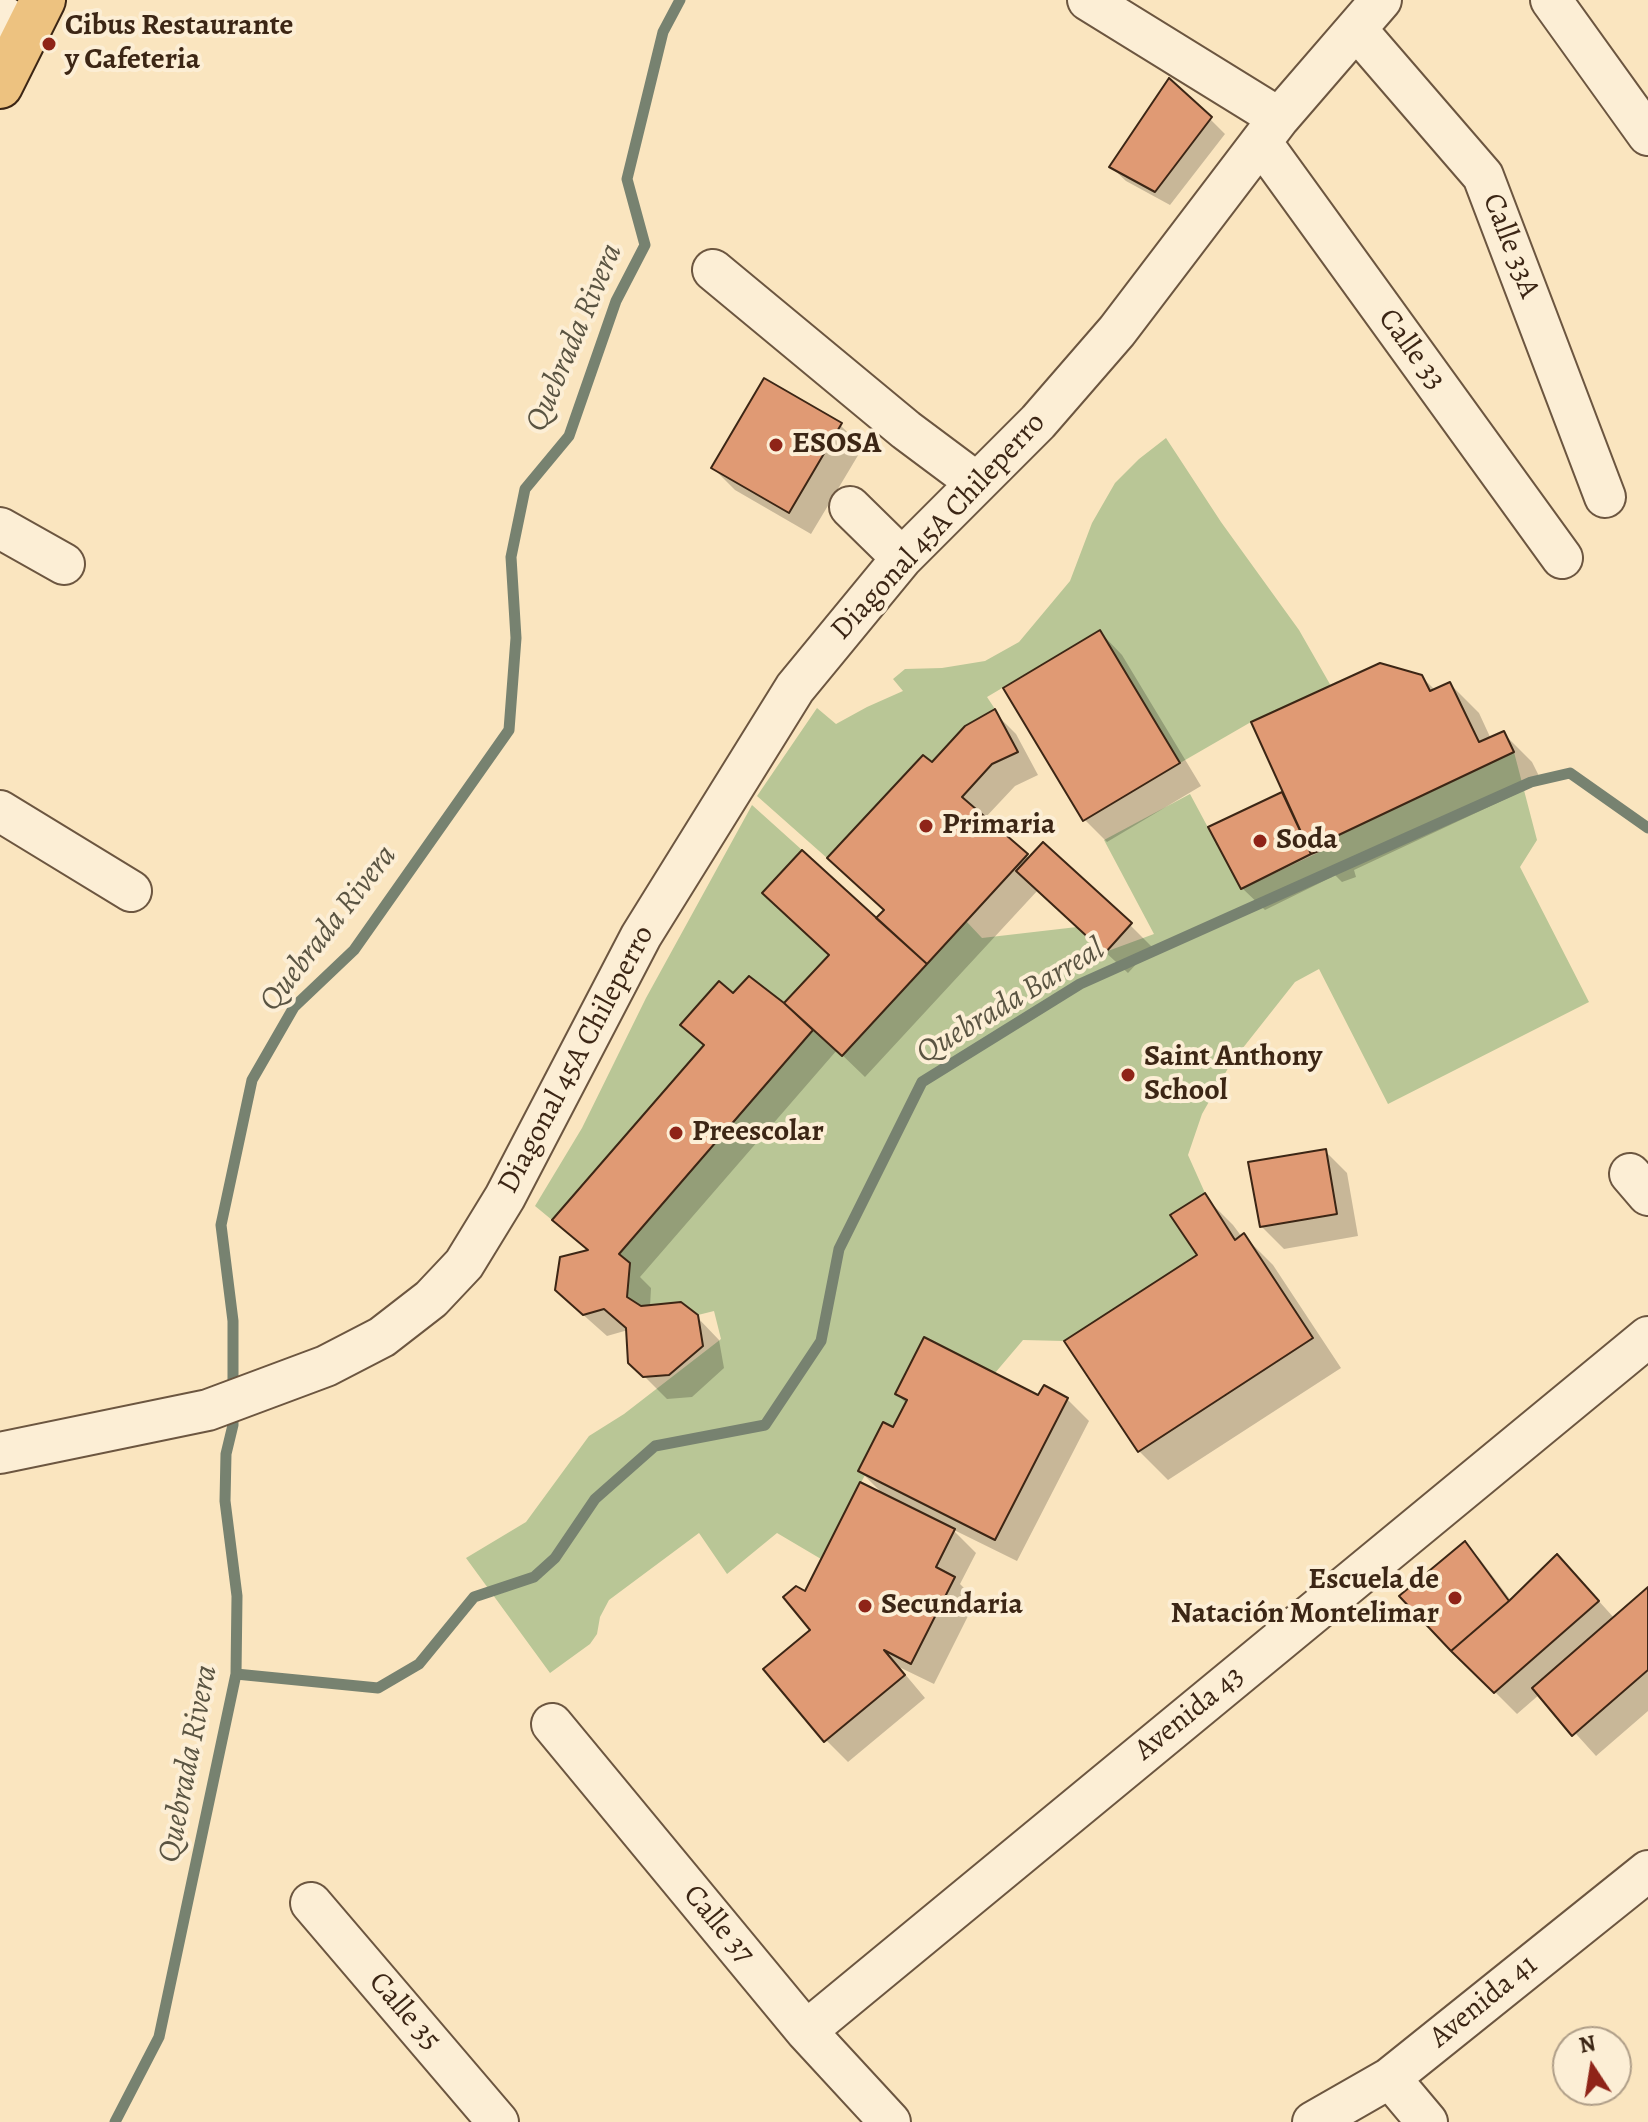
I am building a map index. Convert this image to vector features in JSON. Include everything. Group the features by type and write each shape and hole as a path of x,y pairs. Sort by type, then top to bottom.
{"main road":[{"path":"0,86 24,15"}],"street":[{"name":"Calle 33","path":"1088,0 1270,130 1562,558"},
{"path":"1551,0 1648,135"},
{"name":"Diagonal 45A Chileperro","path":"0,1453 208,1410 326,1366 382,1337 431,1299 464,1264 505,1197 641,936 795,688 902,558 1038,422 1117,331 1270,130 1368,15"},
{"name":"Calle 33A","path":"1368,15 1483,176 1605,497"},
{"path":"713,270 906,430 977,483"},
{"path":"850,507 902,558"},
{"path":"0,528 64,564"},
{"path":"0,811 131,891"},
{"name":"Avenida 43","path":"806,2031 1648,1337"},
{"name":"Calle 37","path":"552,1724 806,2031 890,2122"},
{"name":"Avenida 41","path":"1313,2122 1390,2078 1648,1871"},
{"name":"Calle 35","path":"311,1903 498,2122"},
{"path":"1390,2078 1427,2122"}],"green space":[{"path":"1166,438 1221,522 1299,630 1331,686 1251,722 1180,763 1100,630 987,697 995,709 965,726 932,762 922,755 827,858 757,796 817,708 836,724 903,691 893,679 905,669 942,668 985,661 1019,642 1070,581 1092,523 1115,483"},
{"path":"1514,752 1537,840 1520,867 1589,1002 1388,1104 1319,969 1295,982 1231,1063 1202,1114 1188,1155 1205,1193 1171,1216 1197,1255 1064,1341 1023,1340 995,1373 924,1338 895,1394 907,1400 893,1427 883,1422 858,1470 865,1475 821,1559 777,1533 727,1574 699,1533 609,1600 600,1617 597,1634 590,1644 550,1673 466,1558 526,1522 589,1436 624,1414 721,1339 714,1311 698,1315 680,1302 641,1306 627,1297 630,1263 619,1254 813,1030 842,1056 966,921 982,938 1077,927 1105,952 1154,934 1104,840 1190,794 1241,889 1328,848 1326,841"},
{"path":"752,805 802,850 763,893 829,955 784,1003 749,976 733,993 719,981 680,1025 704,1045 552,1220 535,1206 582,1128 646,998"}],"building":[{"path":"1169,78 1212,117 1155,192 1109,167"},
{"name":"ESOSA","path":"764,378 842,423 789,513 711,468"},
{"name":"Primaria","path":"1100,630 1180,763 1083,821 1003,688"},
{"path":"1380,663 1422,675 1430,691 1450,682 1479,742 1504,731 1514,752 1326,841 1329,847 1311,854 1251,722"},
{"name":"Primaria","path":"995,709 1018,752 992,764 962,797 1028,854 927,964 876,918 884,910 827,858 923,755 932,762 965,726"},
{"name":"Soda","path":"1282,792 1311,854 1241,889 1208,827"},
{"path":"1043,842 1132,923 1105,953 1016,871"},
{"path":"802,850 927,964 842,1056 784,1003 829,955 762,893"},
{"name":"Preescolar","path":"749,976 813,1030 619,1254 630,1263 627,1297 641,1306 681,1302 698,1315 703,1346 669,1375 643,1377 628,1363 626,1328 604,1309 583,1315 555,1290 560,1257 588,1250 552,1220 704,1045 680,1025 719,981 733,993"},
{"path":"1326,1149 1337,1214 1260,1227 1248,1162"},
{"path":"1205,1193 1235,1240 1244,1233 1313,1338 1138,1452 1064,1341 1197,1255 1170,1215"},
{"name":"Secundaria","path":"924,1337 1038,1395 1044,1385 1068,1398 995,1540 858,1471 883,1422 893,1427 907,1400 895,1394"},
{"name":"Secundaria","path":"860,1482 955,1529 936,1567 955,1577 911,1664 884,1650 905,1675 824,1742 763,1669 810,1630 783,1597 796,1586 805,1591"},
{"name":"Escuela de Natación Montelimar","path":"1465,1541 1509,1601 1451,1651 1399,1596"},
{"name":"Escuela de Natación Montelimar","path":"1557,1554 1599,1601 1494,1693 1451,1651"},
{"path":"1648,1587 1648,1670 1572,1736 1532,1688"}],"waterway":[{"name":"Quebrada Rivera","path":"115,2122 159,2037 236,1674 237,1596 225,1501 226,1454 233,1425 233,1321 221,1225 252,1080 294,1007 354,950 509,730 516,638 511,557 525,489 569,436 616,301 645,245 627,179 663,32 680,0"},
{"name":"Quebrada Barreal","path":"236,1674 378,1688 419,1664 474,1597 534,1577 555,1558 595,1499 655,1446 765,1425 821,1341 839,1249 922,1082 1080,984 1531,782 1570,773 1648,828"}],"place":[{"name":"Cibus Restaurante y Cafeteria","path":"49,44"},
{"name":"ESOSA","path":"776,445"},
{"name":"Primaria","path":"926,826"},
{"name":"Soda","path":"1260,841"},
{"name":"Saint Anthony School","path":"1128,1075"},
{"name":"Preescolar","path":"676,1133"},
{"name":"Escuela de Natación Montelimar","path":"1455,1598"},
{"name":"Secundaria","path":"865,1606"}]}
